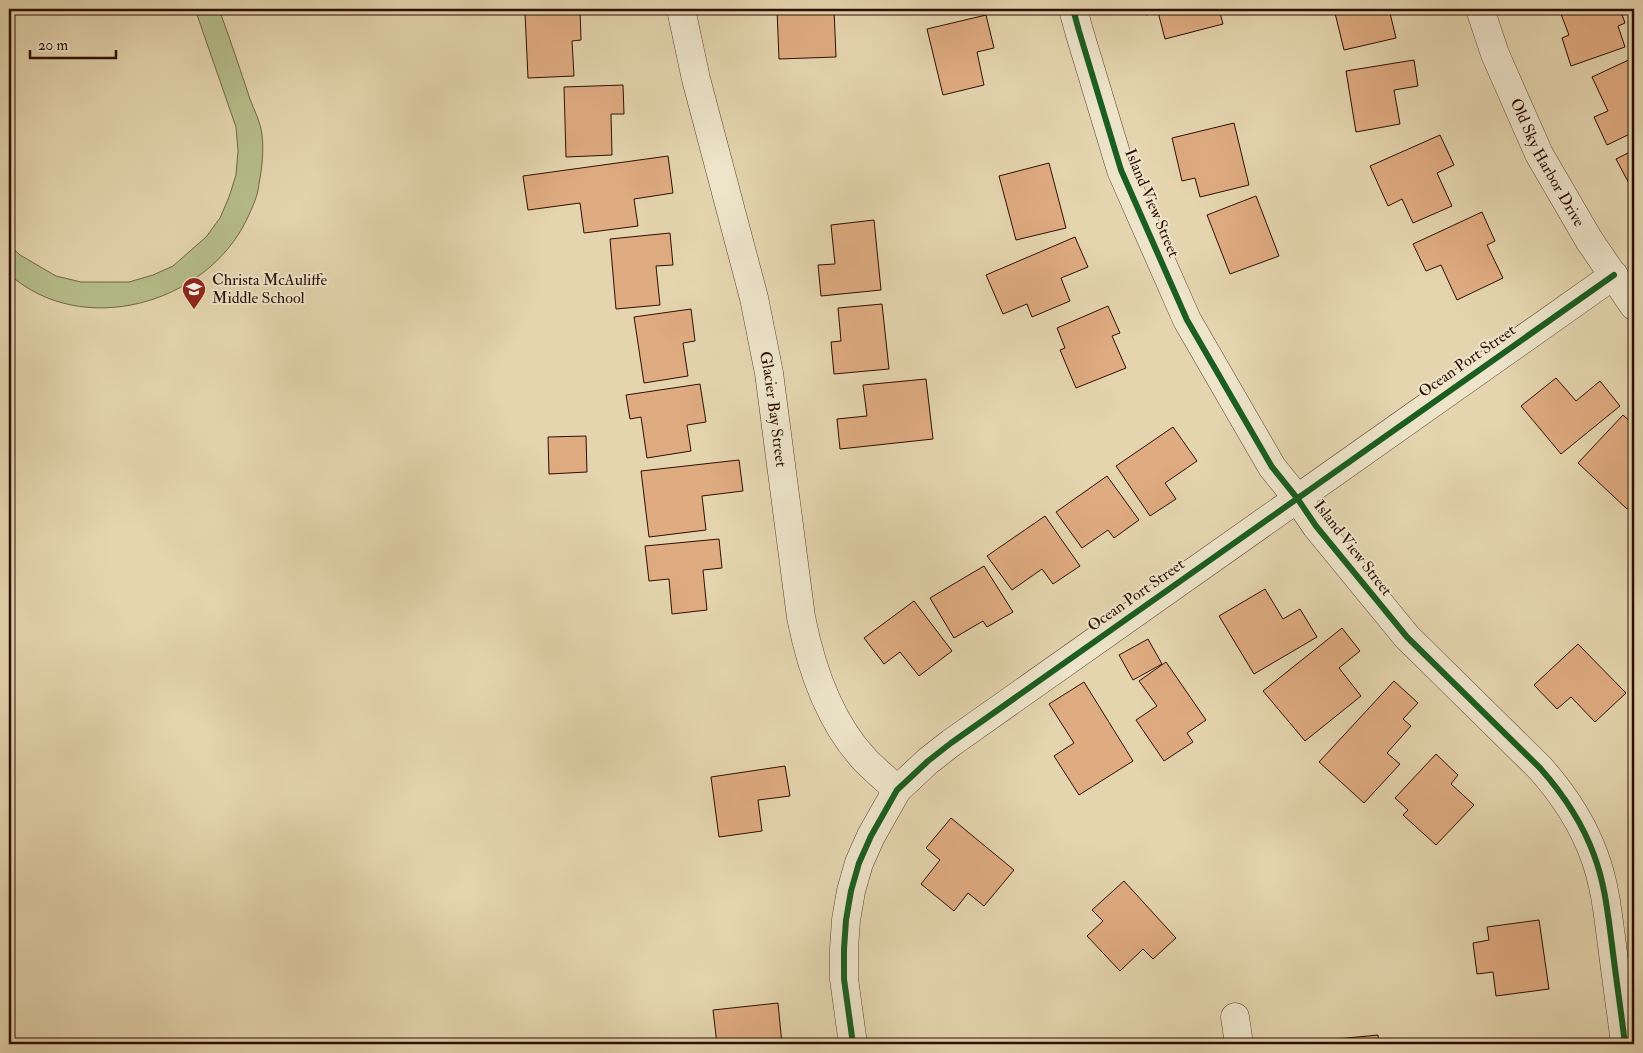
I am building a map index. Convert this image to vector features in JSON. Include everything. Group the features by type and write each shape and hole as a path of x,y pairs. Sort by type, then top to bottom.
{"street":[{"name":"Glacier Bay Street","path":"681,9 696,79 754,298 769,373 800,617 807,649 818,680 848,739 866,761 897,790"},
{"name":"Island View Street","path":"1073,9 1121,170 1187,320 1272,467 1297,498 1316,526 1407,637 1540,768 1557,787 1584,831 1602,880 1625,1044"},
{"name":"Old Sky Harbor Drive","path":"1480,9 1495,54 1538,154 1589,240 1634,306"},
{"name":"Ocean Port Street","path":"853,1044 844,979 846,920 851,891 871,836 897,790 928,761 951,743 1614,275"},
{"path":"1235,1017 1239,1044"}],"green space":[{"path":"195,9 219,9 260,126 263,147 261,172 257,193 247,219 228,249 203,273 173,291 140,303 105,308 71,305 38,294 9,274 9,245 20,255 56,276 81,282 129,282 153,275 173,266 206,237 220,218 236,175 238,151 236,127"}],"building":[{"path":"777,9 834,9 836,57 779,59"},
{"path":"890,9 954,9 954,10 890,12"},
{"path":"1145,9 1219,9 1223,24 1165,39 1158,12 1146,15"},
{"path":"1334,9 1389,9 1396,38 1344,50"},
{"path":"1559,9 1620,9 1625,23 1618,26 1625,47 1571,66 1562,38 1569,35"},
{"path":"580,10 581,40 572,41 574,76 528,78 525,13"},
{"path":"986,15 994,48 977,52 984,85 943,95 927,29"},
{"path":"1633,58 1634,132 1607,145 1594,117 1608,111 1592,77"},
{"path":"1414,60 1418,86 1394,90 1400,124 1356,132 1346,71"},
{"path":"623,85 624,114 611,114 612,155 566,157 564,87"},
{"path":"1234,123 1249,185 1200,197 1195,178 1182,181 1172,138"},
{"path":"1440,135 1454,165 1437,173 1452,206 1413,223 1402,199 1388,206 1370,166"},
{"path":"1634,150 1634,188 1632,189 1616,159"},
{"path":"668,156 673,193 634,199 638,226 584,233 580,203 528,210 523,176"},
{"path":"1049,163 1066,228 1016,240 999,176"},
{"path":"1256,196 1279,256 1230,274 1207,215"},
{"path":"1482,212 1495,241 1487,245 1503,278 1457,300 1441,265 1426,271 1413,244"},
{"path":"874,220 881,290 821,296 818,265 835,264 831,225"},
{"path":"670,233 673,265 656,266 660,305 616,309 610,239"},
{"path":"1075,237 1088,267 1061,278 1070,301 1032,317 1027,304 1003,314 986,275"},
{"path":"882,304 889,369 834,374 831,342 841,341 838,308"},
{"path":"1108,306 1120,333 1112,336 1126,368 1076,388 1060,350 1065,348 1057,328"},
{"path":"691,309 695,341 683,343 688,376 644,383 634,317"},
{"path":"1556,378 1576,401 1600,381 1620,406 1561,454 1521,406"},
{"path":"926,379 933,439 840,449 837,419 867,416 863,385"},
{"path":"700,384 706,422 687,425 691,451 647,458 641,417 630,419 626,395"},
{"path":"1623,415 1634,425 1634,501 1627,509 1578,463"},
{"path":"1173,427 1197,461 1165,483 1176,499 1150,516 1116,466"},
{"path":"586,436 587,472 549,474 548,437"},
{"path":"739,460 743,491 702,496 706,530 649,537 641,471"},
{"path":"1107,476 1139,520 1114,538 1108,530 1082,548 1056,512"},
{"path":"1045,516 1080,566 1053,584 1042,569 1012,590 987,556"},
{"path":"719,539 722,568 703,570 707,610 672,614 669,579 649,581 645,546"},
{"path":"984,566 1013,612 987,627 983,621 954,638 930,598"},
{"path":"1265,589 1283,619 1300,609 1317,637 1254,674 1219,616"},
{"path":"914,601 952,651 919,676 900,652 884,664 864,638"},
{"path":"1342,628 1360,651 1339,668 1361,696 1305,741 1263,691"},
{"path":"1148,639 1162,664 1133,680 1119,655"},
{"path":"1578,644 1626,693 1595,722 1571,697 1557,709 1534,685"},
{"path":"1166,662 1206,720 1187,733 1193,742 1164,761 1136,720 1157,706 1139,681"},
{"path":"1394,681 1418,703 1403,719 1411,726 1387,753 1400,764 1364,803 1319,762"},
{"path":"1084,682 1133,761 1079,795 1054,756 1074,743 1049,704"},
{"path":"1436,754 1458,775 1451,784 1474,805 1436,845 1403,815 1408,810 1395,798"},
{"path":"785,766 790,796 758,800 762,831 719,837 711,777"},
{"path":"951,818 1014,870 984,906 968,893 954,911 921,884 940,860 926,848"},
{"path":"1124,881 1176,938 1153,959 1143,949 1120,971 1087,936 1103,921 1092,910"},
{"path":"1539,920 1549,989 1496,996 1493,972 1477,974 1473,943 1489,940 1487,927"},
{"path":"778,1003 782,1044 717,1044 713,1010"},
{"path":"1378,1035 1379,1044 1316,1044 1316,1041"}],"cycle path":[{"path":"1073,9 1121,170 1187,320 1272,467 1297,498 1316,526 1407,637 1540,768 1564,798 1578,820 1594,855 1603,888 1625,1044"},
{"path":"853,1044 844,979 846,920 851,891 859,863 871,836 897,790 928,761 951,743 1614,275"}],"place":[{"name":"Christa McAuliffe Middle School","path":"194,310"}]}
